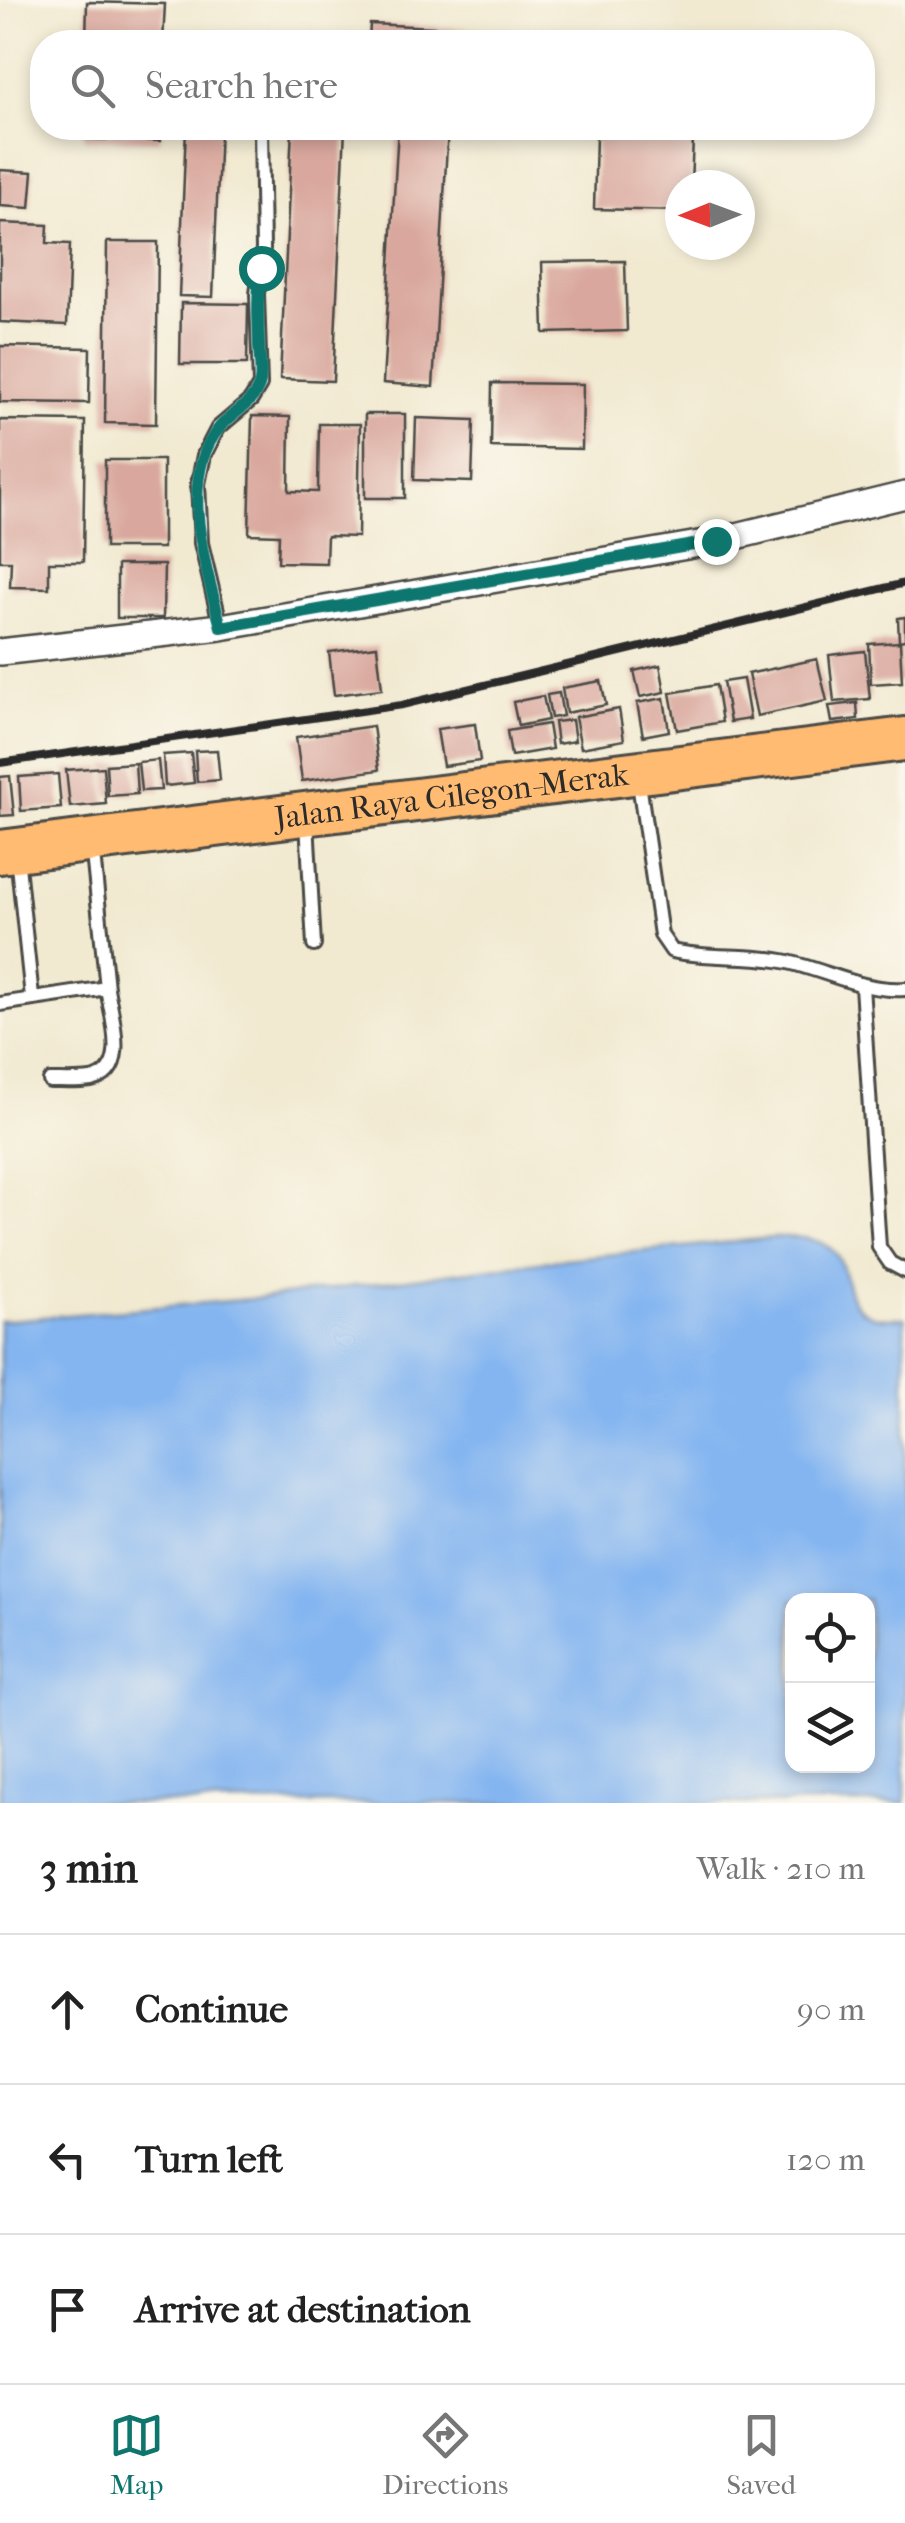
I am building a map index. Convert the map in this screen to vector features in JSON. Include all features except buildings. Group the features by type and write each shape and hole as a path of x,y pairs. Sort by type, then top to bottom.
{"highway":[{"name":"Jalan Raya Cilegon-Merak","path":"8,851 905,739"}],"street":[{"path":"0,652 221,627 716,541 905,495"}],"lane":[{"path":"221,627 201,542 198,484 204,455 218,428 251,400 260,385 257,294 262,249 261,140"},
{"path":"638,774 662,935 672,952 778,960 841,976 862,986 905,989"},
{"path":"306,814 314,946"},
{"path":"50,1081 94,1080 110,1072 116,1060 92,842"},
{"path":"8,851 32,997"},
{"path":"862,986 879,1246 890,1263 905,1271"},
{"path":"0,1004 107,988"}],"water":[{"path":"782,1237 810,1239 827,1246 838,1257 859,1308 877,1317 905,1318 905,1803 0,1803 0,1321 262,1298 555,1260"}],"railway":[{"path":"0,763 402,705 905,583"}],"route":[{"path":"261,268 257,294 260,385 251,400 218,428 204,455 198,484 201,542 221,627 716,541"}]}
